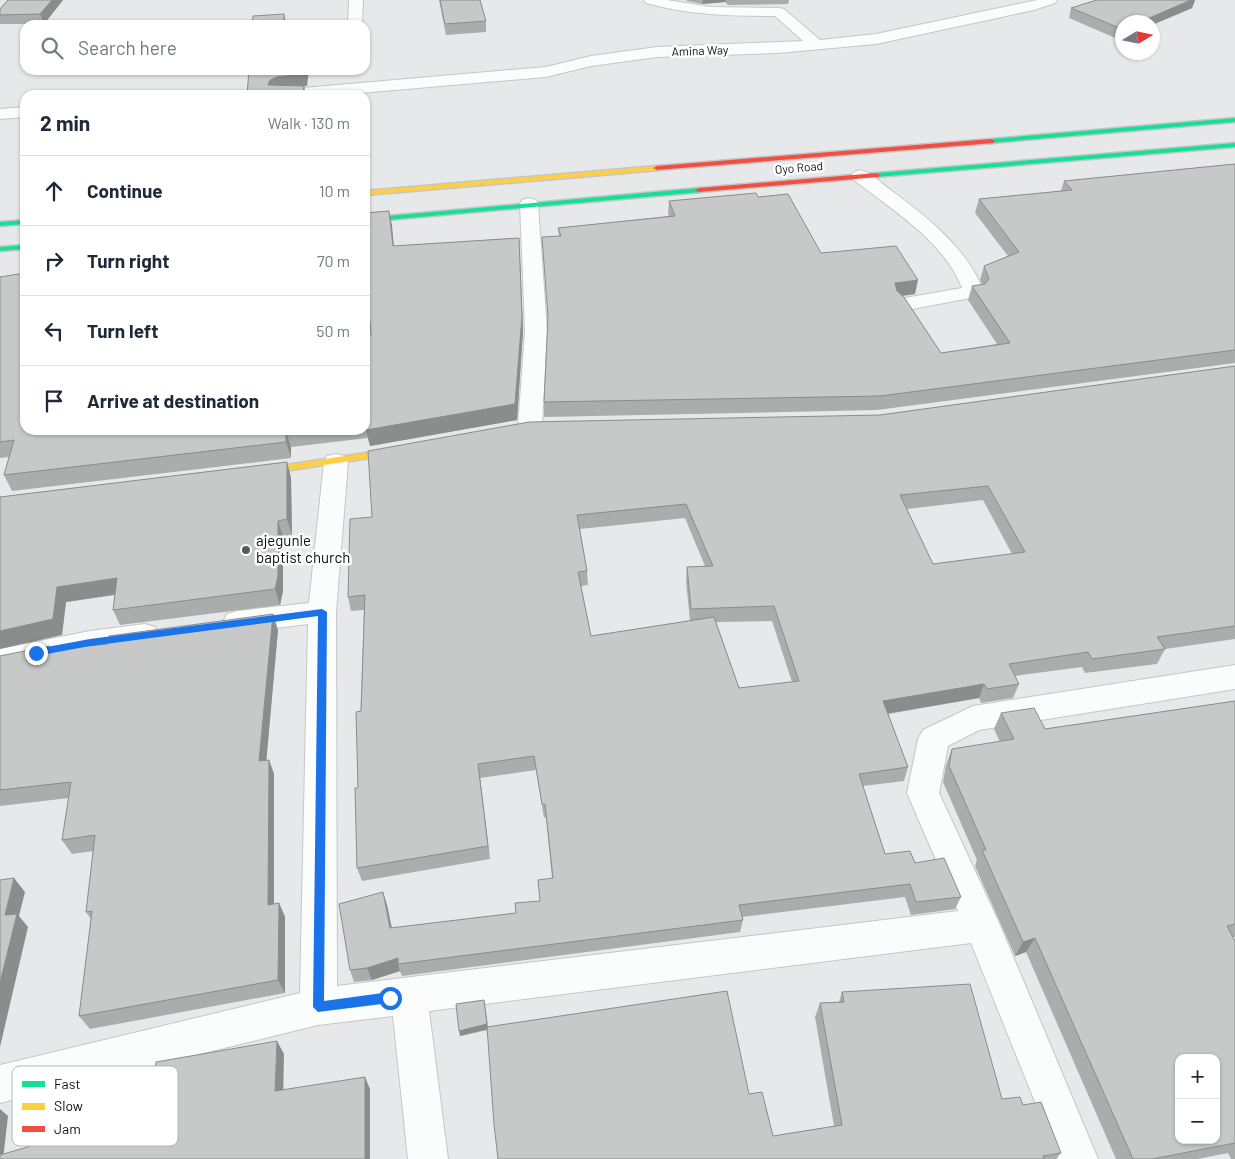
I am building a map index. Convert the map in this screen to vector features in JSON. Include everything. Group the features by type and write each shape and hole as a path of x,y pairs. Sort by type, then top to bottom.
{"main road":[{"name":"Oyo Road","path":"370,193 1235,120"},
{"name":"Oyo Road","path":"370,220 529,204 1235,145"},
{"path":"0,224 20,222"},
{"path":"0,249 20,247"},
{"path":"237,474 336,462 414,448"}],"street":[{"path":"354,20 356,0"},
{"path":"650,0 676,8 711,11 779,12 817,45"},
{"name":"Amina Way","path":"348,90 546,72 591,61 657,52 778,48 876,40 948,25 1050,0"},
{"path":"348,90 352,75"},
{"path":"0,114 20,112"},
{"path":"860,176 918,222 956,258 971,278 974,292 907,304"},
{"path":"529,204 536,331 530,427"},
{"path":"318,1007 322,612 336,462"},
{"path":"215,626 322,612"},
{"path":"0,660 90,642 167,632"},
{"path":"1078,1159 982,925 923,793 934,739 973,718 1235,677"},
{"path":"74,1066 318,1007 982,925"},
{"path":"408,996 428,1159"}],"building":[{"path":"8,0 52,0 40,14 0,15 0,9"},
{"path":"440,0 480,0 486,21 445,24"},
{"path":"1097,0 1191,0 1156,15 1115,15 1115,26 1071,8"},
{"path":"284,14 284,20 253,20 253,16"},
{"path":"249,75 296,75 277,77 270,80 268,85 304,86 304,90 247,90"},
{"path":"1235,164 1235,350 880,396 544,402 548,317 542,237 561,236 558,228 675,216 669,201 756,193 758,197 788,194 821,253 896,246 918,280 895,283 897,291 904,297 941,353 1010,343 972,286 985,284 989,279 984,266 1019,252 979,199 1072,190 1064,181"},
{"path":"389,211 393,246 519,238 522,316 515,404 370,429 370,213"},
{"path":"20,274 20,435 286,435 286,442 4,475 14,440 0,442 0,277"},
{"path":"1235,366 1235,626 1157,637 1165,649 1092,659 1088,652 1009,664 1019,684 987,689 984,684 883,701 908,767 859,774 885,854 910,851 915,863 944,858 961,897 916,902 910,884 739,905 743,920 398,964 398,958 367,968 350,970 339,904 383,892 390,928 516,913 515,903 540,901 538,880 553,878 545,804 542,804 534,756 478,764 488,846 357,868 355,788 358,788 356,712 361,711 365,595 348,597 350,519 372,517 368,451 529,422 880,415","holes":["988,486 1025,552 933,564 900,495","686,504 713,566 687,567 691,609 774,606 799,681 739,688 714,617 591,636 578,572 587,571 577,515"]},
{"path":"287,462 287,519 278,521 278,576 275,589 113,610 117,578 57,587 53,619 0,631 0,497"},
{"path":"273,614 259,761 269,760 268,905 279,903 278,980 79,1016 92,911 86,912 95,835 62,840 71,782 0,790 0,656 49,646 49,650 108,644 109,636"},
{"path":"1235,701 1235,924 1227,926 1235,941 1235,1143 1152,1159 1133,1159 1035,938 1023,942 982,850 986,850 949,766 952,749 1014,739 1001,713 1034,708 1045,729"},
{"path":"14,878 5,915 17,914 0,983 0,880"},
{"path":"970,984 1002,1099 1020,1097 1023,1105 1041,1102 1061,1153 1043,1156 1044,1159 498,1159 487,1027 727,991 749,1094 762,1092 773,1136 842,1125 820,1003 844,1002 842,992"},
{"path":"484,1000 487,1024 459,1031 456,1004"},
{"path":"277,1041 275,1091 365,1077 365,1159 0,1159 0,1155 31,1146 178,1146 178,1066 156,1066 156,1062"}],"traffic: fast":[{"path":"991,141 1235,120"},
{"path":"876,175 1235,145"},
{"path":"370,220 699,190"},
{"path":"0,224 20,222"},
{"path":"0,249 20,247"}],"traffic: slow":[{"path":"370,193 657,168"},
{"path":"252,473 405,450"}],"traffic: jam":[{"path":"657,168 991,141"},
{"path":"699,190 876,175"}],"place":[{"name":"ajegunle baptist church","path":"246,550"}],"route":[{"path":"36,653 90,642 322,612 318,1007 390,998"}]}
